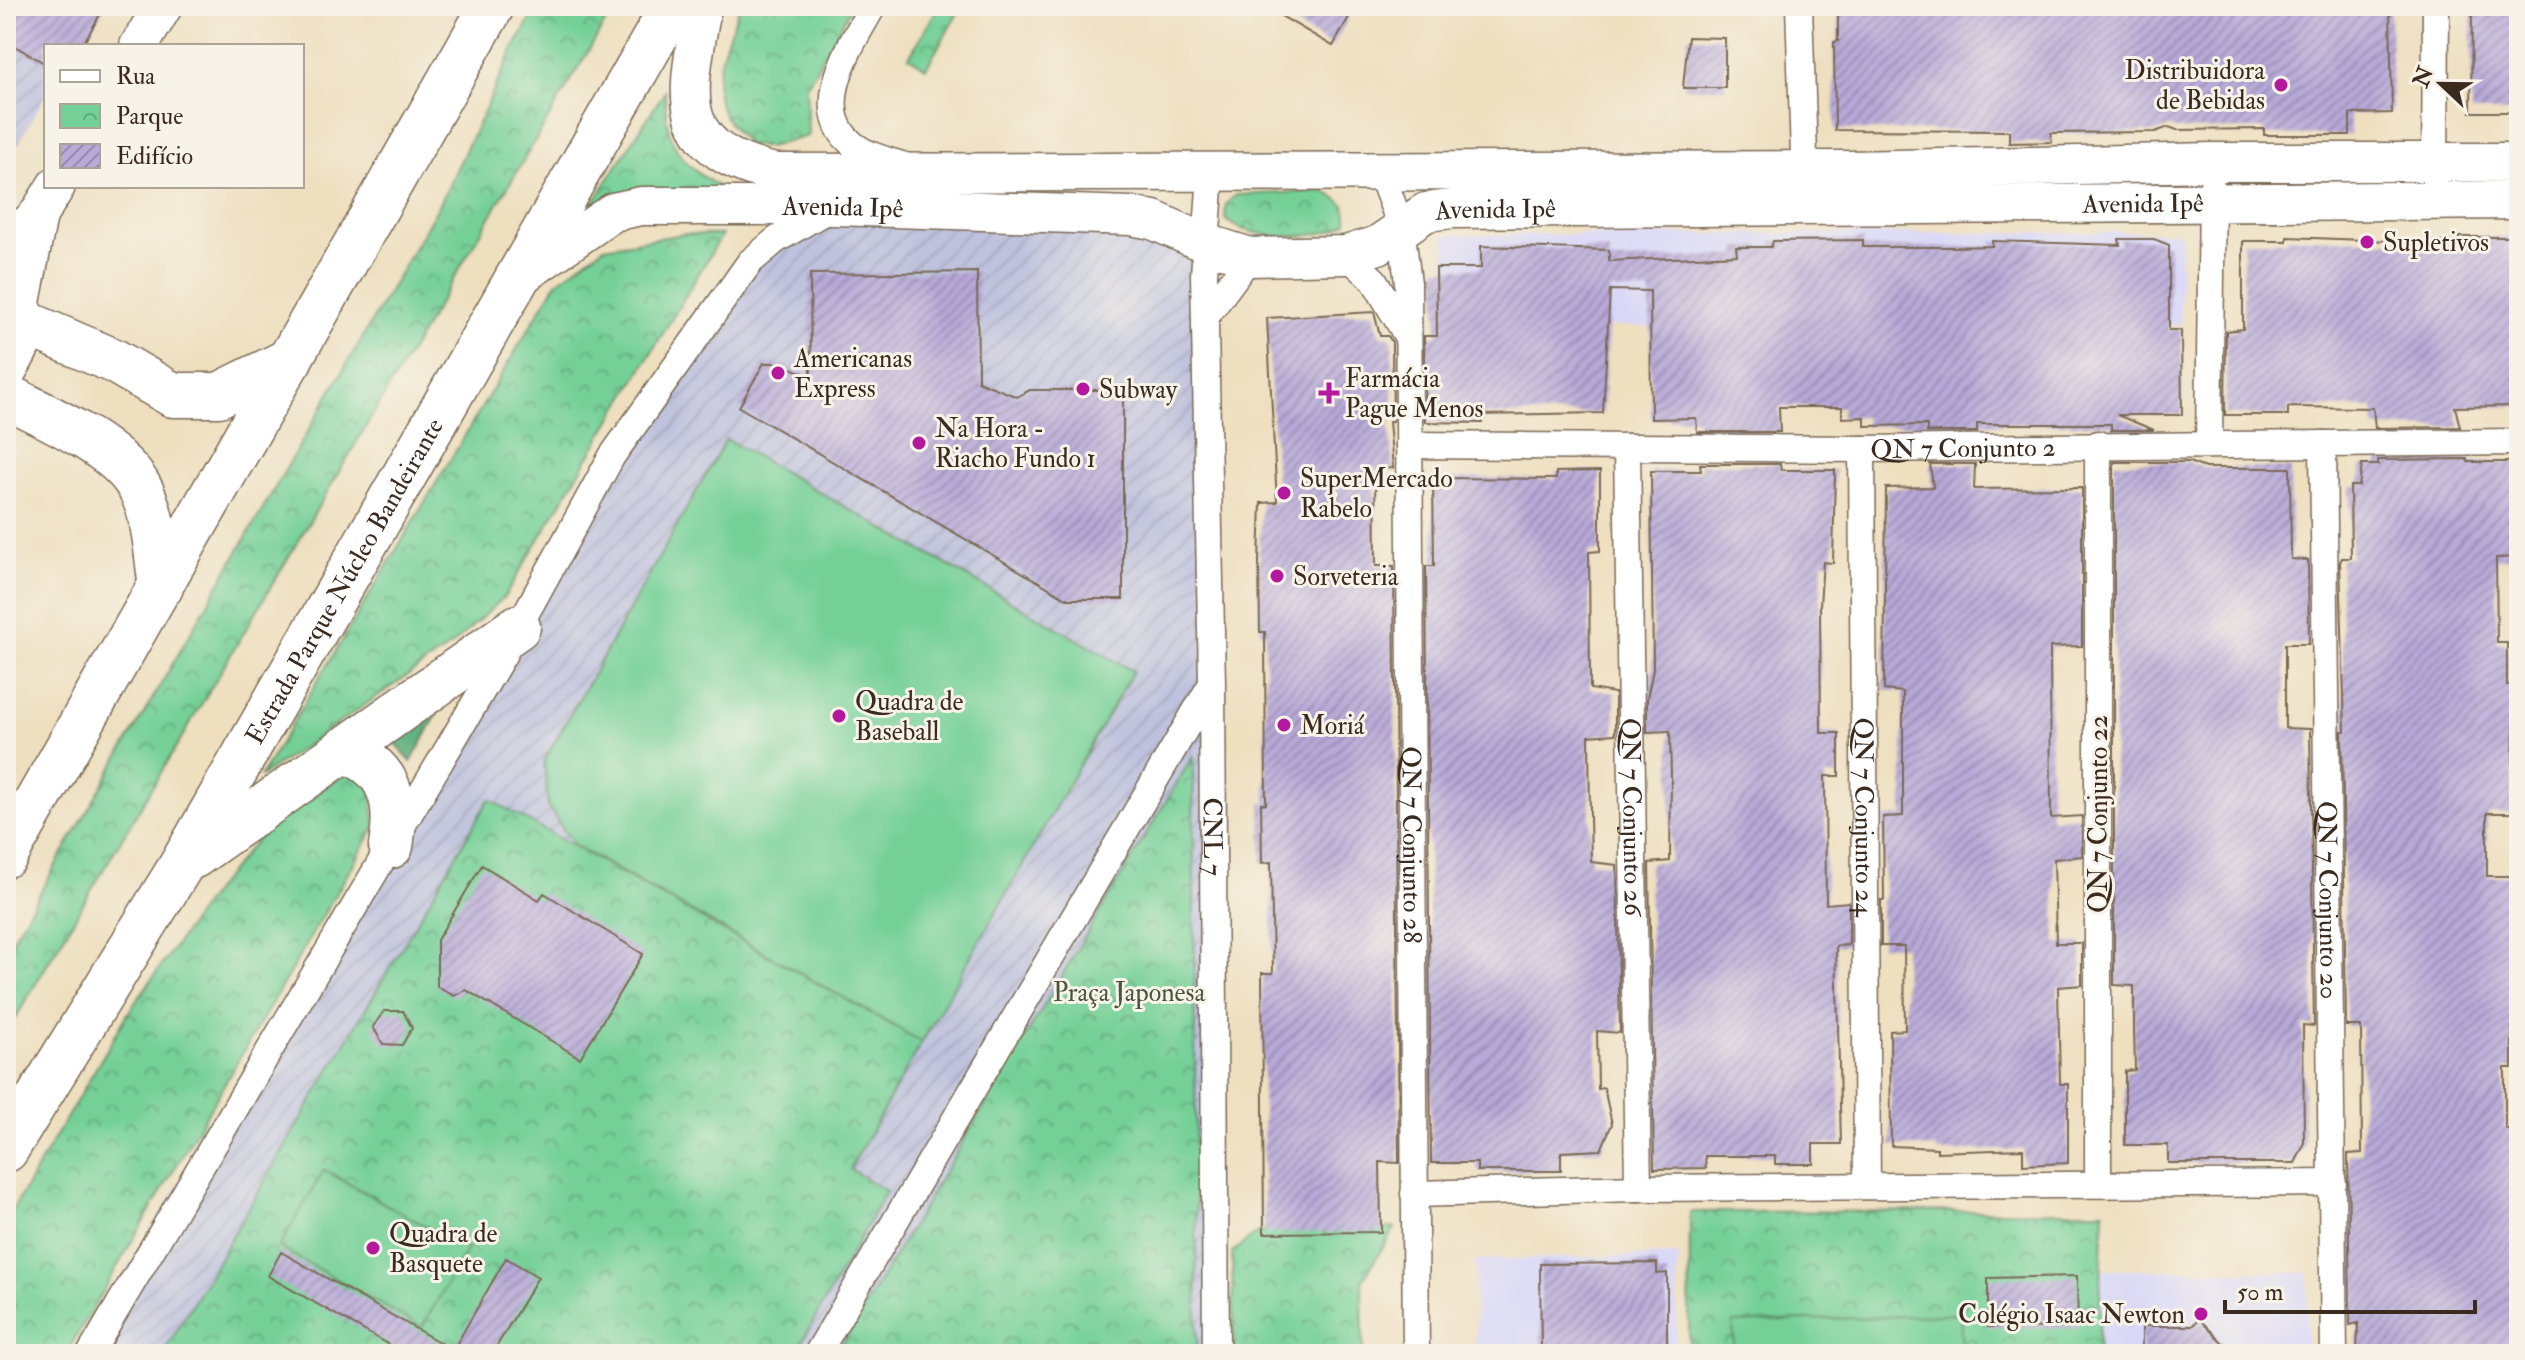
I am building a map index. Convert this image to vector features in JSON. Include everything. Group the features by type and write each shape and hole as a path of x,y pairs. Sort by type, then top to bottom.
{"highway":[{"path":"6,855 492,6"},
{"name":"Estrada Parque Núcleo Bandeirante","path":"6,1150 182,864 512,282 673,6"},
{"path":"18,304 173,395 219,395 290,360"},
{"path":"6,396 106,452 126,468 146,503 161,587"},
{"path":"182,864 518,627"},
{"path":"343,750 369,762 384,777 396,811 391,846"}],"street":[{"path":"140,44 163,6"},
{"name":"Avenida Ipê","path":"702,6 690,82 691,106 697,127 712,147 729,160 775,173 917,170 1380,171 2211,201 2519,200"},
{"path":"873,6 841,65 834,109 844,134 852,144 863,152 917,170"},
{"path":"1799,6 1805,186"},
{"path":"2435,201 2436,6"},
{"path":"2209,444 2213,162"},
{"name":"Avenida Ipê","path":"512,282 613,212 641,206 835,206 1131,216 1153,220 1205,243 1250,257 1346,255 1378,245 1401,226 1426,212 1453,209 2213,162 2519,162"},
{"name":"QN 7 Conjunto 28","path":"1380,171 1401,226 1408,283 1416,1354"},
{"name":"CNL 7","path":"1211,173 1205,243 1205,318 1212,683 1216,1354"},
{"path":"6,246 47,201"},
{"path":"6,373 18,304 47,201"},
{"path":"90,1354 391,846 518,627 612,456 750,262 776,240 835,206"},
{"name":"QN 7 Conjunto 28","path":"1346,255 1374,280 1406,334"},
{"path":"1205,318 1250,257"},
{"name":"QN 7 Conjunto 2","path":"1409,445 1862,449 2098,444 2519,442"},
{"name":"QN 7 Conjunto 22","path":"2098,444 2098,1184"},
{"name":"QN 7 Conjunto 20","path":"2323,444 2334,1354"},
{"name":"QN 7 Conjunto 26","path":"1627,447 1638,1188"},
{"name":"QN 7 Conjunto 24","path":"1862,449 1867,1186"},
{"path":"817,1354 1212,683"},
{"path":"1414,1194 1638,1188 2333,1183"}],"shaded area":[{"path":"6,6 44,44 44,97 6,167"},
{"path":"835,206 1208,241 1210,1354 75,1354 746,258"},
{"path":"2181,232 2180,325 1446,327 1445,235"},
{"path":"1678,1255 1676,1354 1475,1354 1475,1260"},
{"name":"Colégio Isaac Newton","path":"2097,1269 2308,1273 2306,1354 2095,1354"}],"green space":[{"path":"538,6 615,6 6,1034 6,951 441,202 514,48"},
{"path":"740,6 852,6 806,87 808,136 768,147 748,145 724,115 719,102 718,74"},
{"path":"939,6 962,6 926,68 909,57"},
{"path":"665,91 668,125 677,150 694,169 722,189 593,203"},
{"path":"1323,191 1338,199 1346,210 1347,222 1336,229 1304,236 1267,235 1235,226 1225,219 1226,204 1236,195"},
{"path":"684,234 722,235 505,596 452,645 260,777 557,282 604,247"},
{"name":"Quadra de Baseball","path":"726,439 1133,671 922,1042 574,845 548,807 544,761"},
{"path":"444,702 411,762 391,738"},
{"name":"Praça Japonesa","path":"1193,756 1197,1354 836,1354"},
{"path":"359,771 370,775 375,827 66,1354 6,1354 6,1221 130,1010 213,892 275,821 343,776"},
{"path":"489,799 922,1042 850,1169 886,1191 795,1354 163,1354"},
{"name":"Quadra de Basquete","path":"324,1170 467,1249 422,1327 279,1247"},
{"path":"2104,1211 2098,1354 1689,1354 1690,1212"},
{"path":"1395,1228 1362,1281 1363,1354 1234,1354 1232,1252 1259,1232"},
{"path":"1960,1314 1962,1354 1734,1354 1733,1323"}],"building":[{"path":"6,6 105,6 83,44 44,44 44,63 6,41"},
{"path":"1264,6 1355,6 1333,46"},
{"path":"1838,6 2390,6 2392,113 2350,114 2350,135 2264,135 2264,129 2177,130 2169,127 2155,132 2051,133 2052,142 2009,143 2009,131 1835,130 1834,42 1838,41"},
{"path":"2472,6 2519,6 2519,112 2471,112"},
{"path":"1688,37 1725,38 1725,88 1683,88"},
{"path":"2287,237 2460,242 2458,237 2519,237 2519,406 2455,407 2460,427 2375,428 2373,408 2288,407 2288,415 2225,415 2226,331 2243,329 2243,241 2287,241"},
{"path":"2119,239 2154,239 2169,245 2169,330 2181,330 2182,415 2117,415 2154,430 2111,430 2111,424 1977,424 1977,432 1927,432 1927,425 1865,426 1865,417 1842,418 1842,407 1779,407 1780,432 1697,432 1696,418 1651,419 1650,291 1610,290 1603,413 1482,415 1482,423 1425,422 1424,336 1437,336 1436,268 1481,268 1481,246 1609,250 1609,261 1737,255 1736,247 1771,247 1773,241 1863,240 1863,247 1950,247 1992,246 1992,241 2120,245"},
{"path":"977,272 978,381 1017,397 1030,390 1123,390 1123,599 1068,599 739,407 764,363 779,363 811,376 810,274"},
{"path":"1374,312 1380,336 1388,336 1392,342 1393,421 1389,421 1393,468 1375,469 1376,566 1394,566 1399,1163 1380,1162 1381,1232 1264,1233 1262,973 1273,973 1271,862 1262,863 1261,803 1266,804 1265,632 1260,632 1259,562 1261,503 1277,502 1267,318"},
{"path":"2467,459 2468,462 2519,462 2519,557 2496,558 2497,643 2507,643 2507,685 2519,684 2519,728 2514,728 2512,813 2487,813 2487,876 2516,876 2519,897 2519,1026 2512,1026 2512,1068 2505,1068 2505,1129 2519,1128 2519,1354 2357,1354 2358,1323 2350,1325 2348,1154 2362,1153 2361,1026 2346,1026 2342,731 2345,731 2340,562 2342,558 2351,558 2350,486 2359,486 2362,465 2378,465 2378,460"},
{"path":"2114,462 2189,462 2205,468 2290,468 2291,559 2308,560 2309,644 2285,644 2285,728 2310,729 2314,1026 2303,1025 2304,1145 2295,1163 2168,1163 2168,1145 2125,1145 2125,1071 2135,1070 2134,986 2114,985"},
{"path":"1700,464 1780,464 1781,470 1835,470 1833,563 1823,562 1820,605 1821,733 1839,733 1839,776 1825,776 1826,904 1849,902 1849,945 1836,946 1841,1144 1813,1144 1813,1164 1775,1164 1775,1156 1705,1156 1706,1168 1654,1169 1649,863 1670,861 1671,777 1670,731 1647,732 1647,698 1653,670 1651,471 1701,471"},
{"path":"1930,464 1975,464 1974,489 2082,488 2082,646 2050,647 2051,818 2082,816 2082,856 2054,859 2056,943 2082,943 2082,985 2058,987 2060,1084 2068,1084 2068,1163 2023,1165 2023,1149 1937,1152 1937,1148 1891,1146 1890,1031 1905,1030 1904,946 1881,946 1883,817 1903,816 1903,692 1884,690 1886,488 1933,487"},
{"path":"1600,471 1600,551 1589,552 1590,689 1615,693 1615,734 1589,736 1590,816 1591,862 1617,865 1620,1033 1597,1031 1598,1089 1604,1088 1612,1124 1601,1150 1561,1152 1561,1171 1477,1171 1477,1163 1431,1163 1426,566 1434,566 1433,478 1556,479 1556,472"},
{"path":"482,865 539,900 544,893 643,954 580,1058 466,990 454,996 437,987 437,940"},
{"path":"384,1011 403,1011 412,1028 402,1045 383,1044 373,1027"},
{"path":"281,1252 453,1350 506,1258 538,1277 492,1354 405,1354 268,1276"},
{"path":"1657,1263 1657,1274 1667,1273 1667,1354 1541,1354 1540,1264"},
{"path":"2077,1276 2078,1328 1988,1327 1988,1278"},
{"path":"2199,1319 2234,1354 2142,1354 2142,1326 2192,1326"}],"place":[{"name":"Distribuidora de Bebidas","path":"2281,85"},
{"name":"Supletivos","path":"2367,242"},
{"name":"Americanas Express","path":"778,373"},
{"name":"Subway","path":"1083,389"},
{"name":"Farmácia Pague Menos","path":"1329,393"},
{"name":"Na Hora - Riacho Fundo 1","path":"919,443"},
{"name":"SuperMercado Rabelo","path":"1284,493"},
{"name":"Sorveteria","path":"1277,576"},
{"name":"Quadra de Baseball","path":"839,716"},
{"name":"Moriá","path":"1284,725"},
{"name":"Quadra de Basquete","path":"373,1248"},
{"name":"Colégio Isaac Newton","path":"2201,1314"}]}
